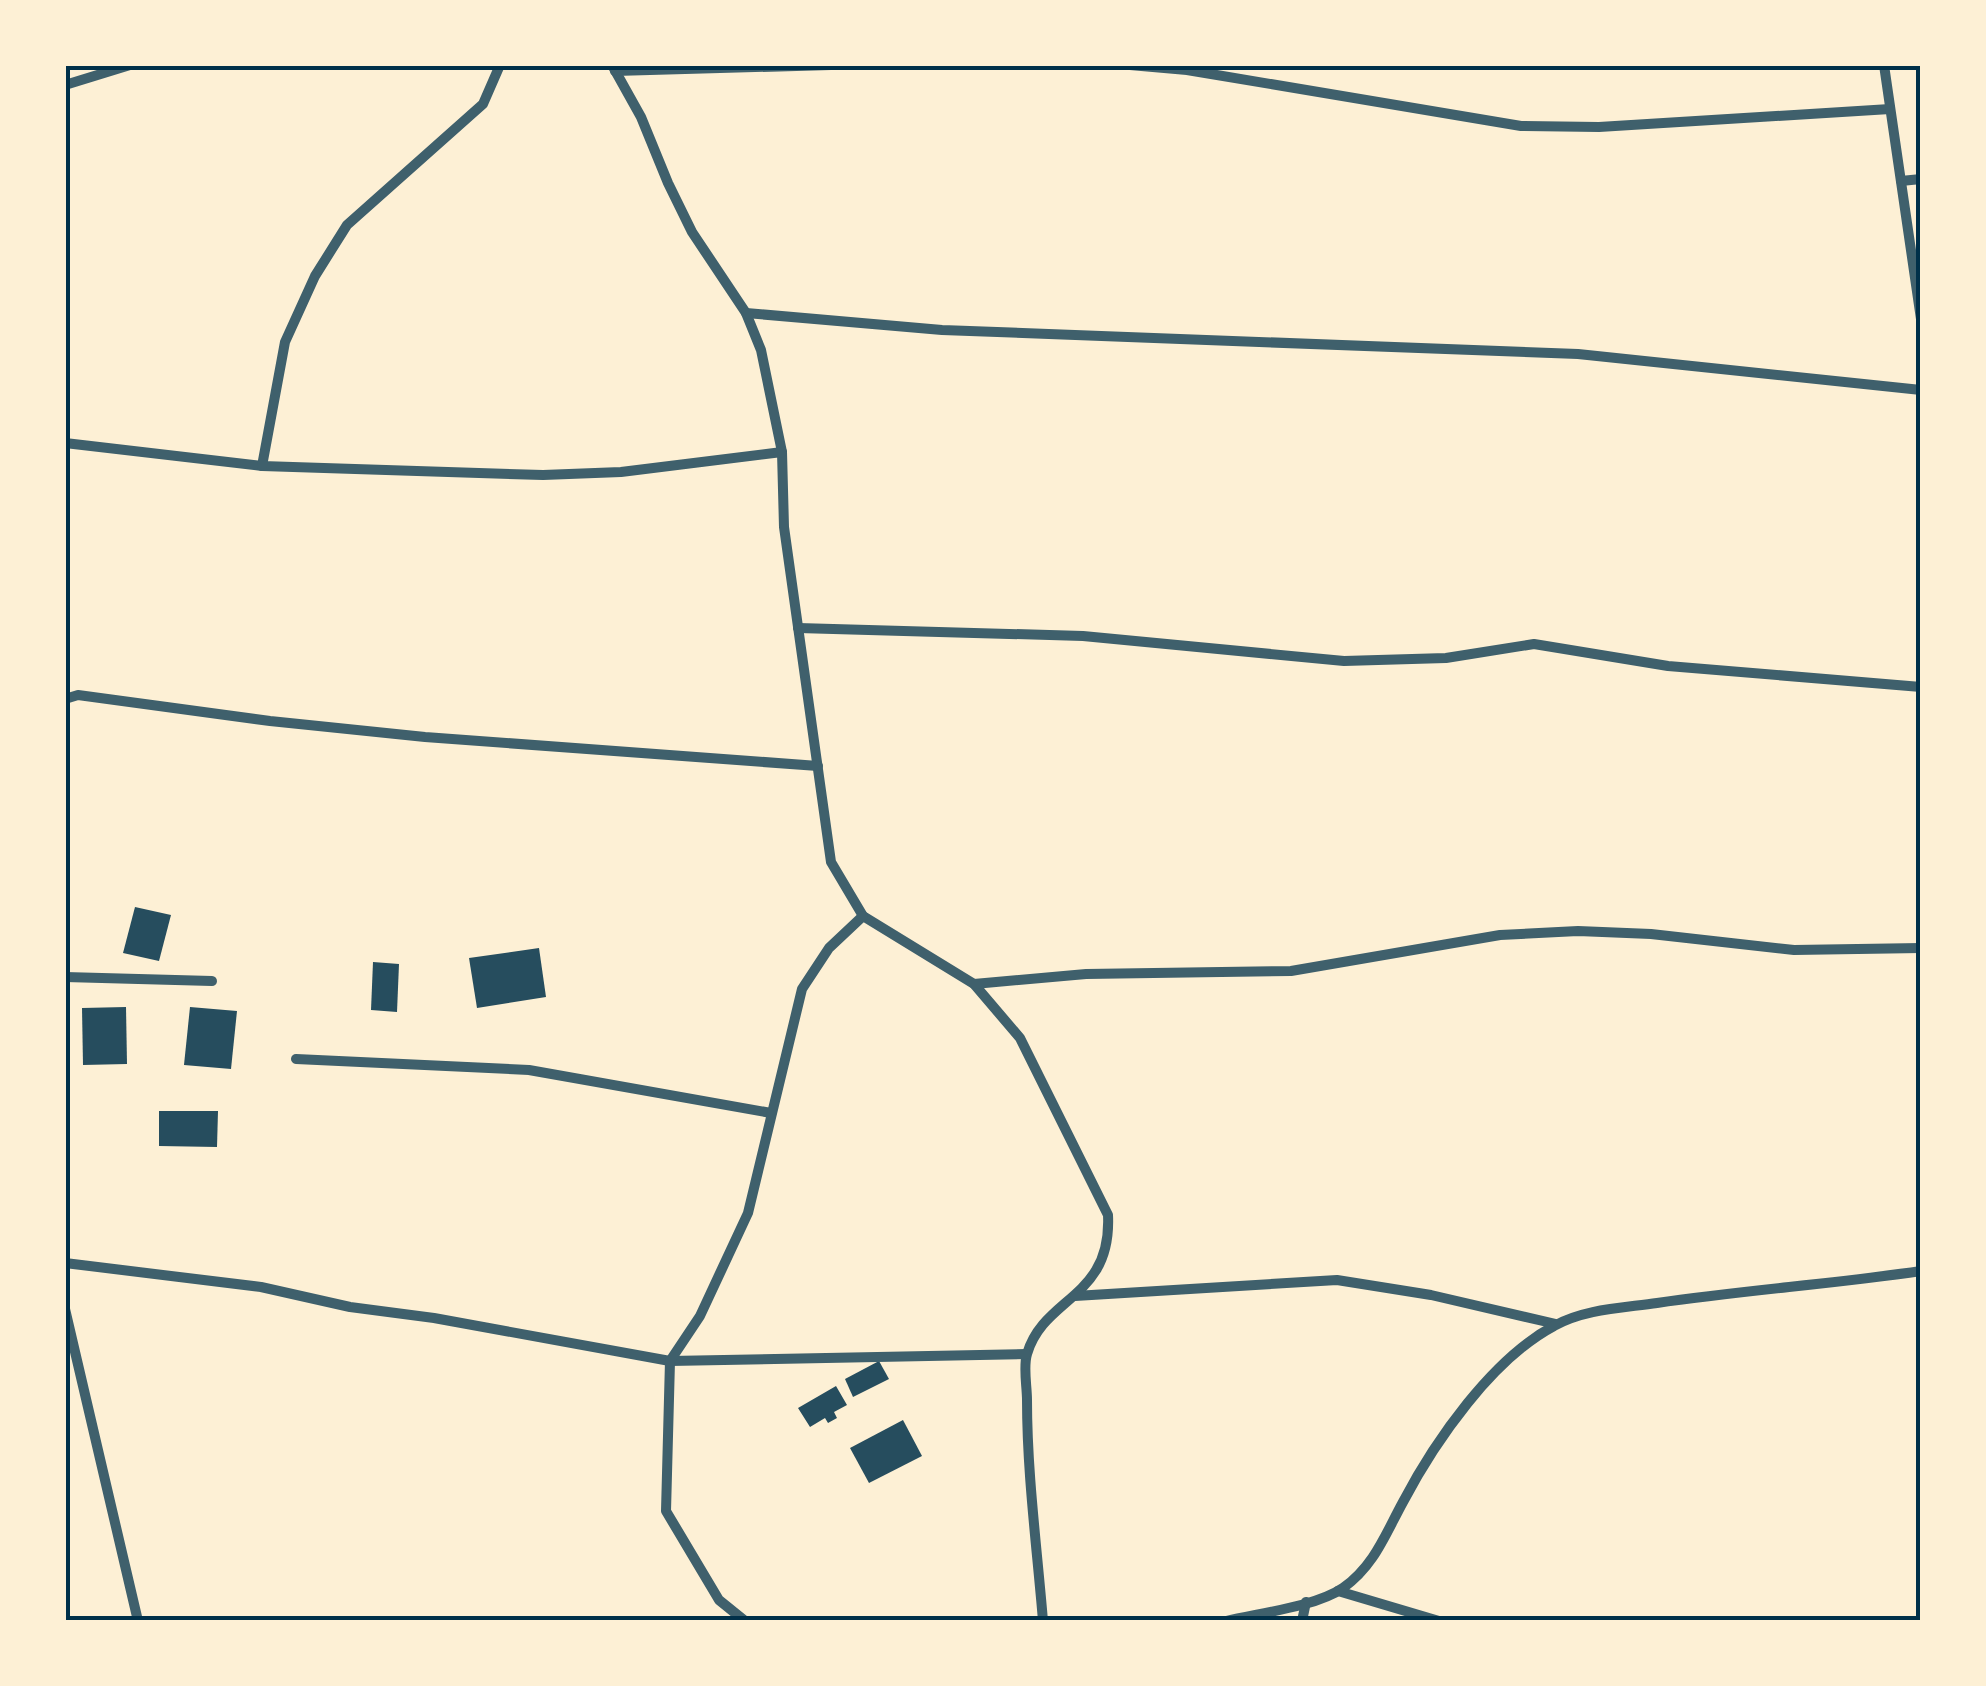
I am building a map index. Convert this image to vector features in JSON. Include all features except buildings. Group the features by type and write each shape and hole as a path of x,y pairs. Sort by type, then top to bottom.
{"street":[{"path":"65,85 130,65"},
{"path":"262,466 285,342 315,276 347,224 483,104 500,65"},
{"path":"831,65 613,68 640,117 692,232 746,313 761,350 782,452 784,527 831,862 863,916 974,984 1020,1038 1108,1214 1110,1242 1099,1267 1042,1327 1026,1354 1027,1427 1043,1621"},
{"path":"1130,65 1187,70 1521,126 1600,127 1890,109"},
{"path":"1884,65 1921,319"},
{"path":"1901,181 1921,179"},
{"path":"746,313 942,330 1578,354 1921,390"},
{"path":"65,444 262,466 543,474 621,472 782,452"},
{"path":"798,628 1083,636 1344,662 1446,658 1534,644 1668,666 1921,687"},
{"path":"65,700 78,695 270,722 425,738 818,766"},
{"path":"745,1621 719,1600 666,1512 670,1362 700,1316 748,1213 802,988 828,948 863,916"},
{"path":"974,984 1086,974 1291,971 1482,938 1578,931 1651,934 1794,950 1921,948"},
{"path":"65,977 212,981"},
{"path":"296,1058 529,1070 771,1113"},
{"path":"65,1263 261,1288 670,1362 1026,1354"},
{"path":"1226,1621 1338,1592 1362,1573 1382,1545 1439,1442 1519,1348 1556,1324 1590,1313 1754,1288 1921,1272"},
{"path":"1075,1296 1337,1280 1430,1294 1556,1324"},
{"path":"65,1309 67,1333 138,1621"},
{"path":"1338,1592 1439,1621"},
{"path":"1302,1621 1306,1602"}]}
